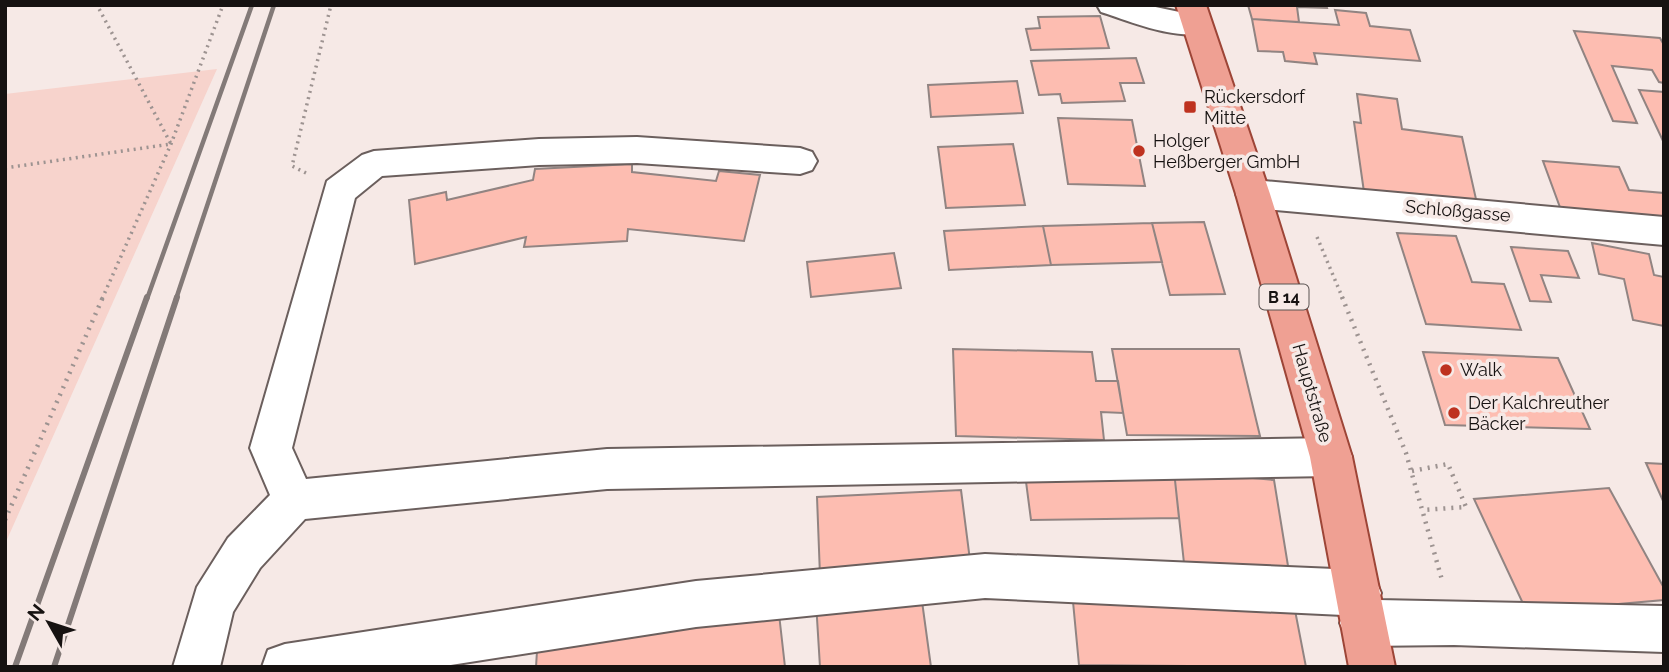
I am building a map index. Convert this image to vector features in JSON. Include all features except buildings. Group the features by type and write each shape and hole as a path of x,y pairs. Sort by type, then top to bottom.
{"main road":[{"name":"Hauptstraße","path":"1194,15 1253,194 1331,457 1372,667"}],"street":[{"path":"1112,5 1150,17 1194,15"},
{"path":"294,500 271,448 339,191 374,164 525,153 638,150 800,161"},
{"name":"Schloßgasse","path":"1253,194 1301,196 1664,231"},
{"path":"196,667 213,603 244,553 294,500 607,469 1331,457"},
{"path":"285,667 696,604 985,576 1360,608 1454,622 1664,629"}],"path":[{"path":"97,5 171,144"},
{"path":"5,520 171,144 223,5"},
{"path":"331,5 292,166 339,191"},
{"path":"5,168 171,144"},
{"path":"1301,196 1412,471 1454,622"},
{"path":"1412,471 1448,464 1466,508 1422,510"}],"shaded area":[{"path":"217,69 5,544 5,94"}],"railway":[{"path":"147,299 252,5"},
{"path":"176,299 274,5"},
{"path":"15,667 147,297"},
{"path":"54,667 177,297"}],"place":[{"name":"Rückersdorf Mitte","path":"1190,107"},
{"name":"Holger Heßberger GmbH","path":"1139,151"},
{"name":"Walk","path":"1446,370"},
{"name":"Der Kalchreuther Bäcker","path":"1454,413"}]}
